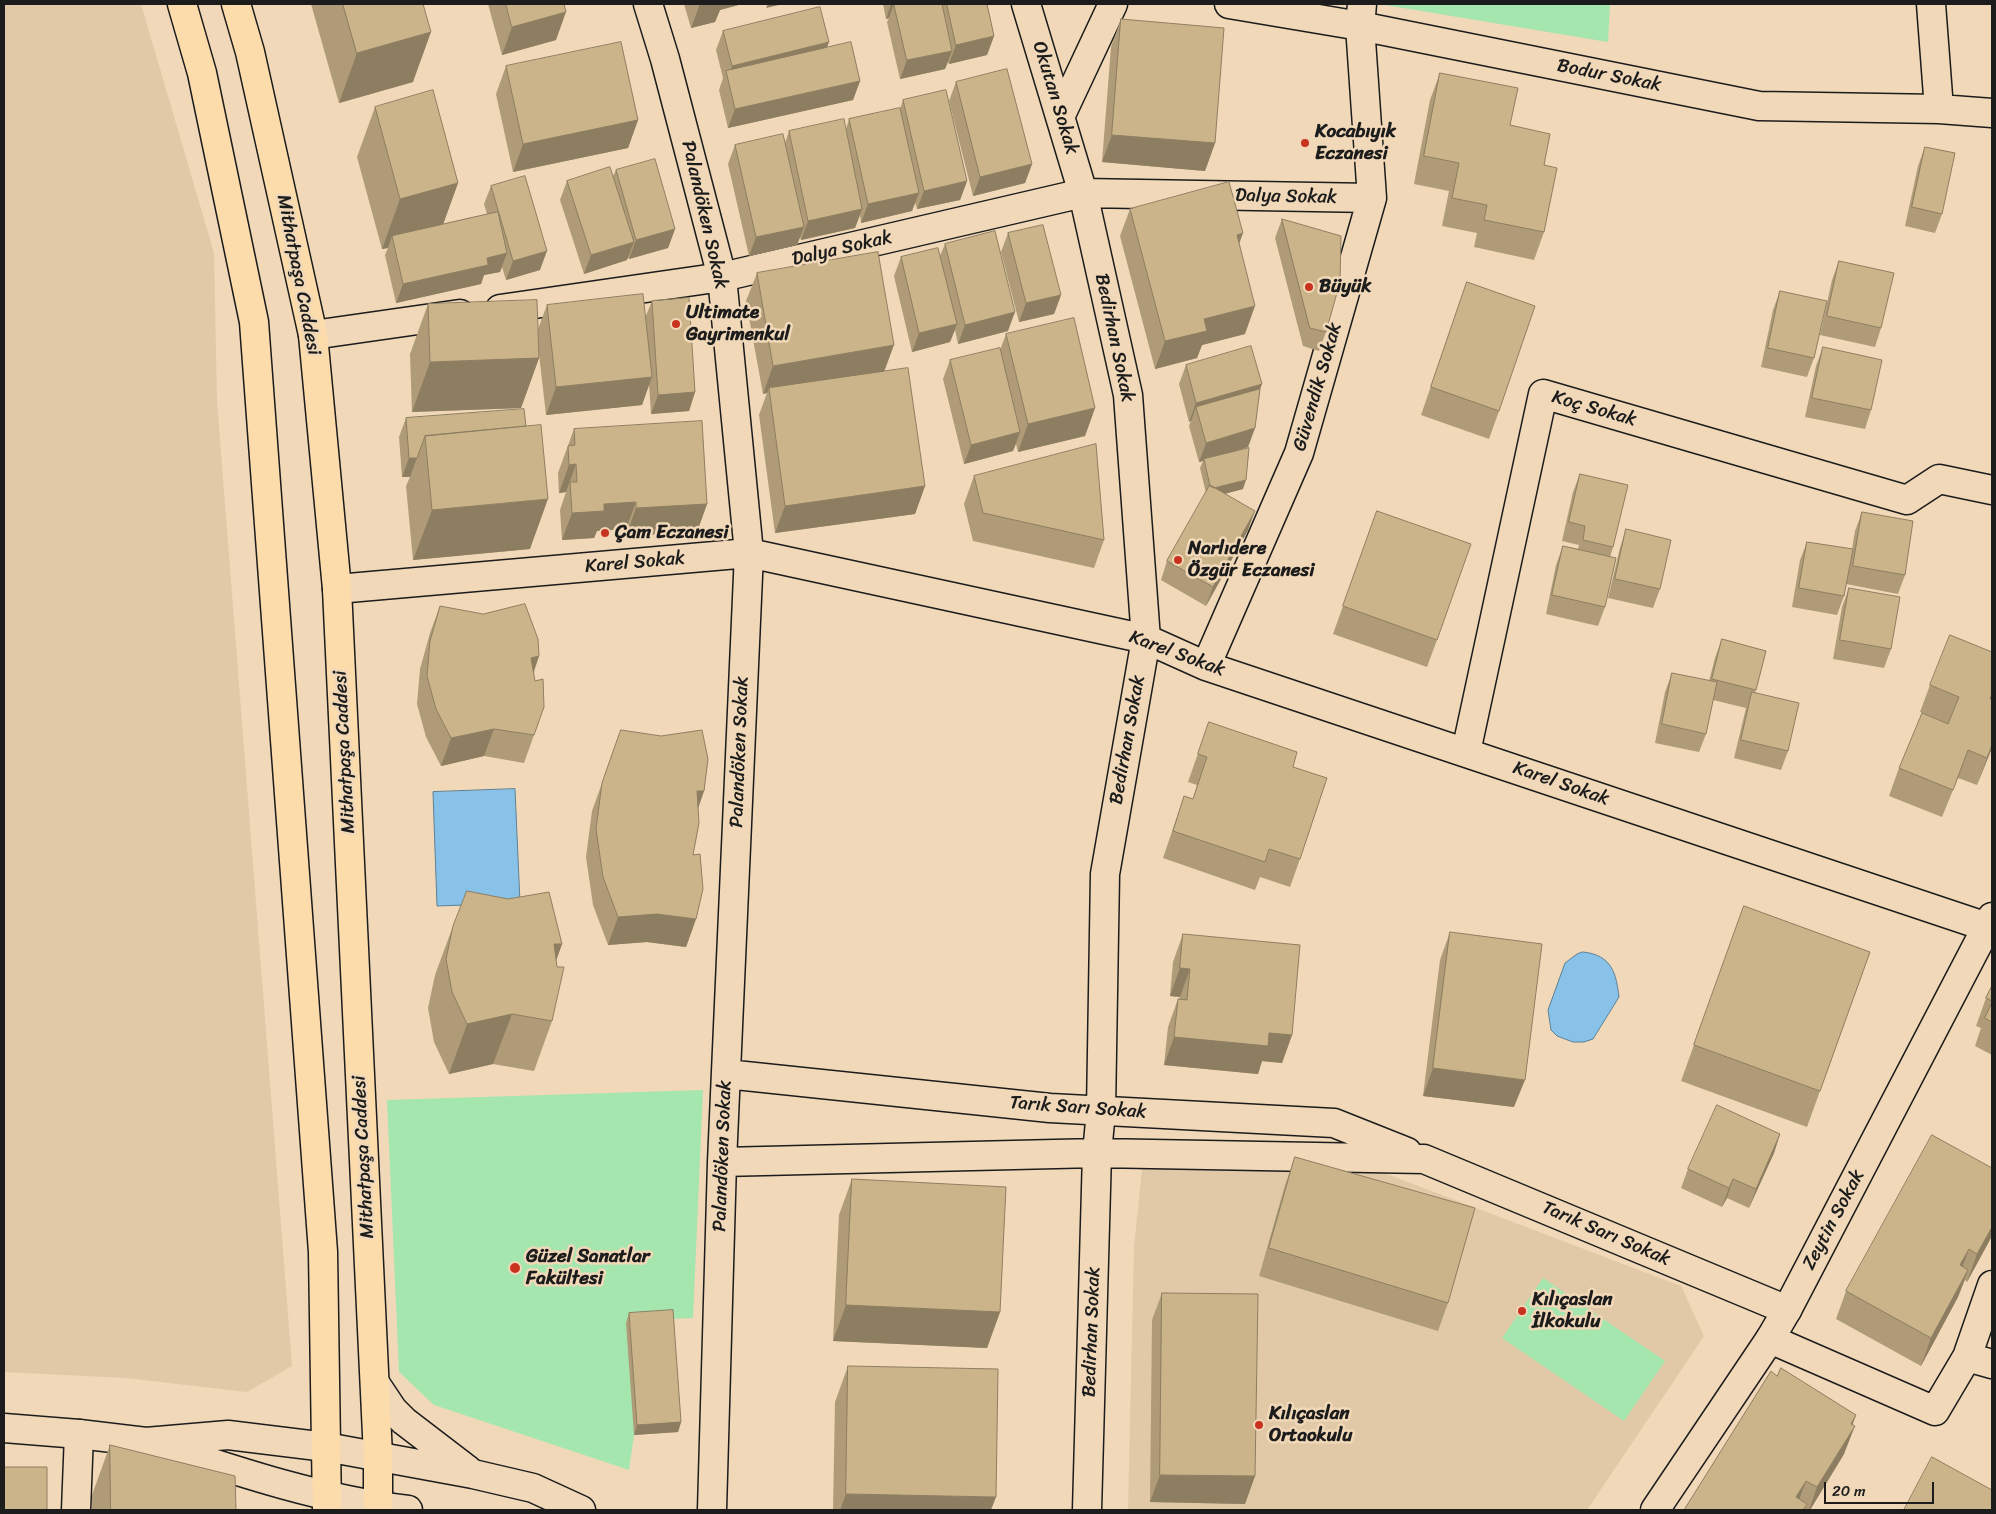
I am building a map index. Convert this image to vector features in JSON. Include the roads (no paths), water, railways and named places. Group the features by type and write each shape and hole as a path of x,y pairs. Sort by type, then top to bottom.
{"main road":[{"path":"182,4 202,72 254,322 323,1252 327,1503"},
{"name":"Mithatpaşa Caddesi","path":"236,4 250,52 313,335 337,589 375,1383 378,1508"}],"street":[{"name":"Palandöken Sokak","path":"648,4 665,58 722,277 749,553 722,1162 712,1510"},
{"name":"Okutan Sokak","path":"1026,4 1084,193"},
{"path":"1060,117 1113,4"},
{"name":"Bodur Sokak","path":"1228,4 1361,15 1759,106 1939,109 1992,113"},
{"path":"1931,4 1939,109"},
{"name":"Güvendik Sokak","path":"1206,666 1299,452 1372,198 1361,15"},
{"name":"Dalya Sokak","path":"313,335 722,277 1084,193 1372,198"},
{"name":"Bedirhan Sokak","path":"1084,193 1128,395 1146,639 1105,874 1101,1111 1097,1153 1087,1510"},
{"name":"Koç Sokak","path":"1466,752 1543,394 1907,500 1939,479 1992,490"},
{"name":"Karel Sokak","path":"337,589 749,553 1146,639 1206,666 1990,922"},
{"name":"Zeytin Sokak","path":"1656,1510 1770,1339 1787,1310 1990,922"},
{"name":"Tarık Sarı Sokak","path":"726,1074 1050,1108 1334,1123 1787,1310"},
{"name":"Tarık Sarı Sokak","path":"722,1162 1097,1153 1424,1159"},
{"path":"1770,1339 1935,1411 1980,1360 1992,1285"},
{"path":"375,1383 393,1410 404,1421 473,1474"},
{"path":"4,1428 146,1442 327,1503 408,1510"},
{"path":"76,1510 79,1434"},
{"path":"146,1442 228,1435 378,1456 473,1474 532,1488 581,1510"}],"water":[{"path":"515,789 520,903 437,906 433,792"},
{"path":"1583,952 1600,957 1611,967 1619,997 1593,1039 1584,1042 1573,1042 1557,1036 1551,1030 1548,1010 1565,963"}],"place":[{"name":"Kocabıyık Eczanesi","path":"1305,143"},
{"name":"Büyük","path":"1309,287"},
{"name":"Ultimate Gayrimenkul","path":"676,324"},
{"name":"Çam Eczanesi","path":"605,533"},
{"name":"Narlıdere Özgür Eczanesi","path":"1178,560"},
{"name":"Güzel Sanatlar Fakültesi","path":"515,1268"},
{"name":"Kılıçaslan İlkokulu","path":"1522,1311"},
{"name":"Kılıçaslan Ortaokulu","path":"1259,1425"}]}
